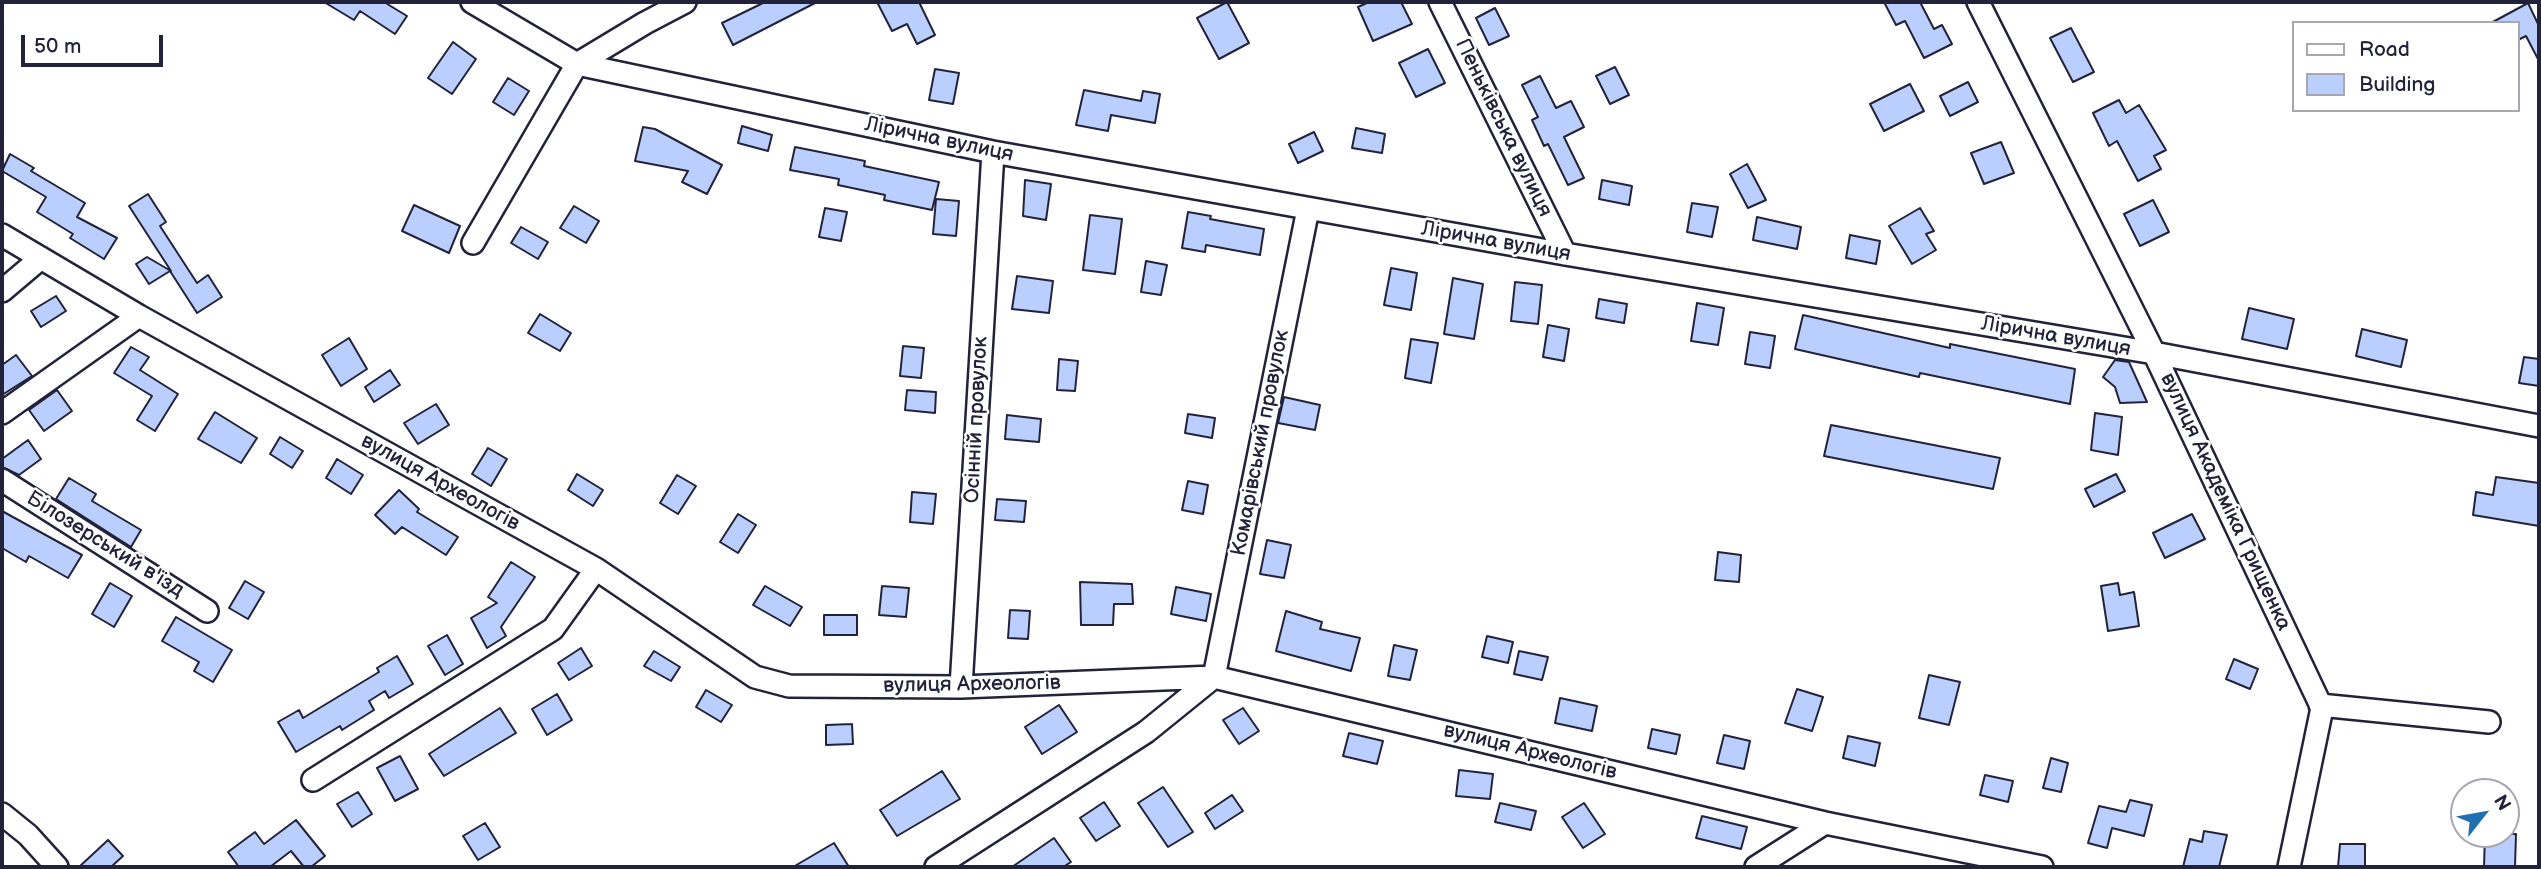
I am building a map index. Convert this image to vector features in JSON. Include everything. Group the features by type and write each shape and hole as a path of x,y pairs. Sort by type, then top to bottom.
{"street":[{"name":"Лірична вулиця","path":"472,2 577,64 993,152 1565,254 2154,353 2539,426"},
{"path":"473,243 577,64 685,2"},
{"name":"Пеньківська вулиця","path":"1440,2 1565,254"},
{"name":"вулиця Академіка Грищенка","path":"1978,2 2154,353 2320,705"},
{"name":"Осінній провулок","path":"961,687 993,152"},
{"name":"Комарівський провулок","path":"1214,677 1308,209"},
{"name":"вулиця Археологів","path":"2,235 139,316 596,569 755,677 789,686 961,687 1214,677 1825,823 2042,867"},
{"path":"2,290 41,258"},
{"path":"2,413 139,316"},
{"name":"Білозерський в'їзд","path":"2,480 207,611"},
{"path":"313,780 553,629 596,569"},
{"path":"936,867 1146,732 1214,677"},
{"path":"2289,867 2320,705 2489,722"},
{"path":"2,814 28,835 57,867"},
{"path":"1756,867 1825,823"}],"building":[{"path":"324,2 384,2 407,16 395,34 360,11 354,20"},
{"path":"765,2 817,2 733,45 722,23"},
{"path":"877,2 919,2 935,35 917,44 907,24 892,31"},
{"path":"1227,2 1249,43 1219,59 1197,18"},
{"path":"1369,2 1401,2 1412,24 1373,41 1358,7"},
{"path":"1884,2 1920,2 1934,29 1942,25 1952,44 1924,58 1905,21 1896,25"},
{"path":"2528,3 2539,26 2539,61 2526,36 2520,39 2520,21 2495,21"},
{"path":"1495,8 1509,36 1489,45 1476,18"},
{"path":"2071,28 2094,72 2073,82 2050,38"},
{"path":"453,42 476,59 452,94 428,78"},
{"path":"1428,49 1445,83 1416,97 1399,63"},
{"path":"1615,67 1629,95 1610,104 1596,76"},
{"path":"935,69 959,73 953,104 929,100"},
{"path":"1540,76 1556,108 1571,101 1584,127 1564,137 1584,178 1568,185 1548,144 1544,146 1532,120 1538,117 1522,85"},
{"path":"508,78 529,91 514,115 493,102"},
{"path":"1968,82 1978,102 1950,116 1940,96"},
{"path":"1910,84 1924,111 1884,131 1870,104"},
{"path":"1084,90 1141,101 1143,91 1160,94 1155,123 1111,115 1108,131 1076,125"},
{"path":"2119,100 2126,113 2139,105 2166,150 2154,156 2161,169 2138,181 2117,141 2109,146 2093,113"},
{"path":"742,126 772,135 768,151 738,143"},
{"path":"643,127 655,129 722,165 707,194 682,182 688,171 635,161"},
{"path":"1356,128 1385,134 1382,153 1352,148"},
{"path":"1314,132 1323,151 1298,163 1289,144"},
{"path":"2001,142 2014,173 1984,184 1971,153"},
{"path":"795,147 865,161 864,166 939,182 932,210 884,200 885,195 838,185 839,179 790,170"},
{"path":"10,154 34,168 31,171 85,203 77,217 117,238 104,259 70,238 73,234 37,212 46,197 2,171"},
{"path":"1747,164 1766,200 1748,208 1730,174"},
{"path":"1025,180 1051,184 1046,220 1023,216"},
{"path":"1602,180 1632,186 1629,205 1599,199"},
{"path":"148,194 166,222 160,226 197,283 208,275 222,297 197,313 170,271 149,284 136,264 147,257 171,271 129,206"},
{"path":"936,199 959,201 956,236 933,234"},
{"path":"2153,200 2169,232 2140,246 2124,214"},
{"path":"1692,203 1718,207 1712,237 1687,232"},
{"path":"414,205 460,226 449,253 402,231"},
{"path":"574,206 599,221 586,243 560,228"},
{"path":"825,208 847,212 841,241 819,237"},
{"path":"1920,208 1934,231 1926,234 1936,250 1912,264 1889,226"},
{"path":"1188,212 1264,229 1260,255 1206,245 1205,252 1182,248"},
{"path":"1090,215 1122,219 1115,274 1083,270"},
{"path":"1757,217 1801,227 1797,249 1753,240"},
{"path":"521,227 548,242 538,259 511,243"},
{"path":"1850,235 1880,241 1876,264 1846,258"},
{"path":"1146,261 1167,265 1161,295 1141,292"},
{"path":"1391,268 1417,273 1411,310 1384,305"},
{"path":"1017,276 1053,281 1049,313 1012,309"},
{"path":"1453,278 1483,284 1474,339 1444,334"},
{"path":"1515,282 1542,285 1538,324 1511,321"},
{"path":"56,296 66,311 41,327 31,311"},
{"path":"1599,299 1627,304 1624,323 1596,318"},
{"path":"1697,303 1724,308 1718,345 1691,341"},
{"path":"2249,308 2294,319 2287,349 2242,339"},
{"path":"540,314 571,333 560,351 528,333"},
{"path":"1803,315 1950,348 1950,344 2075,369 2070,404 1920,373 1919,377 1795,349"},
{"path":"1548,325 1569,329 1564,361 1543,357"},
{"path":"2362,329 2407,340 2401,367 2356,356"},
{"path":"1750,332 1775,336 1770,368 1745,364"},
{"path":"349,338 367,369 341,386 322,355"},
{"path":"1411,339 1438,343 1431,383 1405,378"},
{"path":"903,346 924,348 921,378 900,376"},
{"path":"131,347 149,357 140,370 178,394 155,431 137,420 152,396 114,373"},
{"path":"16,355 32,376 2,395 2,365"},
{"path":"2524,357 2539,359 2539,386 2519,383"},
{"path":"1059,359 1078,361 1075,391 1057,390"},
{"path":"2115,360 2129,362 2147,402 2120,403 2115,387 2103,377"},
{"path":"390,370 400,385 374,402 365,387"},
{"path":"57,390 72,411 44,431 29,410"},
{"path":"907,390 936,392 935,413 905,410"},
{"path":"1284,397 1320,405 1315,430 1278,423"},
{"path":"436,404 449,425 418,444 404,423"},
{"path":"215,412 257,438 241,463 198,439"},
{"path":"2095,413 2122,417 2118,455 2091,450"},
{"path":"1188,414 1215,418 1212,438 1185,433"},
{"path":"1007,415 1041,419 1039,442 1005,439"},
{"path":"1831,425 2000,458 1993,489 1824,456"},
{"path":"280,437 303,451 292,468 270,454"},
{"path":"28,440 41,459 19,475 2,467 2,459"},
{"path":"488,448 507,459 491,486 472,474"},
{"path":"337,459 363,475 351,494 326,478"},
{"path":"577,474 603,490 593,506 568,490"},
{"path":"2116,474 2125,491 2094,507 2085,489"},
{"path":"677,475 696,486 678,514 660,503"},
{"path":"2496,477 2539,483 2539,526 2473,515 2476,492 2493,495"},
{"path":"69,478 96,494 92,501 141,530 131,547 56,499"},
{"path":"1188,481 1208,485 1203,514 1182,510"},
{"path":"399,490 419,509 417,512 458,537 446,555 402,527 395,534 375,515"},
{"path":"912,492 936,494 933,524 910,522"},
{"path":"997,499 1026,501 1024,522 995,520"},
{"path":"2,511 82,555 68,578 29,556 26,562 2,548"},
{"path":"738,514 756,525 738,553 720,542"},
{"path":"2192,514 2205,539 2165,558 2153,533"},
{"path":"1267,540 1291,545 1284,578 1260,574"},
{"path":"1718,552 1741,555 1739,582 1715,580"},
{"path":"511,562 535,577 501,627 506,636 487,648 471,618 497,603 488,597"},
{"path":"245,581 264,592 248,619 229,608"},
{"path":"1080,582 1132,584 1133,604 1114,604 1113,625 1081,625"},
{"path":"110,583 132,596 114,627 92,614"},
{"path":"2118,583 2120,595 2134,592 2139,626 2108,631 2101,586"},
{"path":"765,586 802,607 790,626 753,605"},
{"path":"882,586 909,588 906,617 879,615"},
{"path":"1176,587 1211,594 1206,621 1171,614"},
{"path":"1010,610 1030,611 1028,639 1008,638"},
{"path":"1286,611 1322,622 1320,629 1360,638 1351,671 1276,651"},
{"path":"824,615 857,615 857,635 824,635"},
{"path":"176,617 232,650 213,682 194,671 199,662 162,641"},
{"path":"447,635 463,664 445,675 428,646"},
{"path":"1487,636 1513,642 1508,663 1482,657"},
{"path":"1394,645 1417,650 1410,680 1388,676"},
{"path":"581,648 592,666 569,680 558,663"},
{"path":"654,651 680,667 671,681 644,666"},
{"path":"1519,651 1548,657 1542,680 1514,674"},
{"path":"397,656 413,684 389,698 385,691 369,701 374,710 342,730 340,726 296,752 278,722 299,710 303,718 379,672 377,668"},
{"path":"2234,659 2258,669 2250,689 2226,679"},
{"path":"1929,675 1960,682 1949,725 1919,718"},
{"path":"1797,689 1823,697 1812,731 1785,723"},
{"path":"706,690 732,705 721,722 696,707"},
{"path":"557,694 572,720 547,735 532,709"},
{"path":"1560,698 1597,706 1592,731 1555,723"},
{"path":"1059,705 1077,732 1042,754 1025,727"},
{"path":"500,708 516,733 444,776 429,754"},
{"path":"1243,708 1259,731 1239,744 1223,720"},
{"path":"852,724 853,744 826,745 826,725"},
{"path":"1652,729 1680,735 1676,754 1648,748"},
{"path":"1349,733 1383,741 1377,764 1343,756"},
{"path":"1724,735 1750,741 1744,769 1717,763"},
{"path":"1848,736 1880,743 1875,766 1843,758"},
{"path":"400,756 418,789 395,801 377,768"},
{"path":"2051,758 2068,763 2061,792 2043,788"},
{"path":"1459,770 1493,774 1490,799 1456,796"},
{"path":"942,771 960,799 897,836 880,810"},
{"path":"1985,775 2013,781 2008,802 1980,795"},
{"path":"1163,787 1193,832 1168,847 1138,803"},
{"path":"358,792 372,814 352,827 337,804"},
{"path":"1232,795 1243,811 1215,829 1205,813"},
{"path":"2130,800 2152,805 2144,836 2112,828 2107,848 2088,843 2099,806 2126,812"},
{"path":"1104,802 1120,826 1096,841 1080,818"},
{"path":"1500,803 1536,811 1531,830 1495,822"},
{"path":"1584,803 1605,834 1583,848 1562,817"},
{"path":"1702,816 1747,827 1741,849 1696,838"},
{"path":"296,820 325,856 311,867 304,867 291,851 270,867 239,867 228,852 255,832 264,844"},
{"path":"485,823 500,847 478,860 463,836"},
{"path":"2204,831 2227,835 2219,867 2183,867 2190,839 2202,842"},
{"path":"1054,838 1071,862 1063,867 1012,867"},
{"path":"108,840 123,856 111,867 79,867"},
{"path":"834,843 849,867 793,867"},
{"path":"2340,844 2365,844 2365,867 2338,867"},
{"path":"2485,848 2516,848 2515,867 2484,867"}]}
